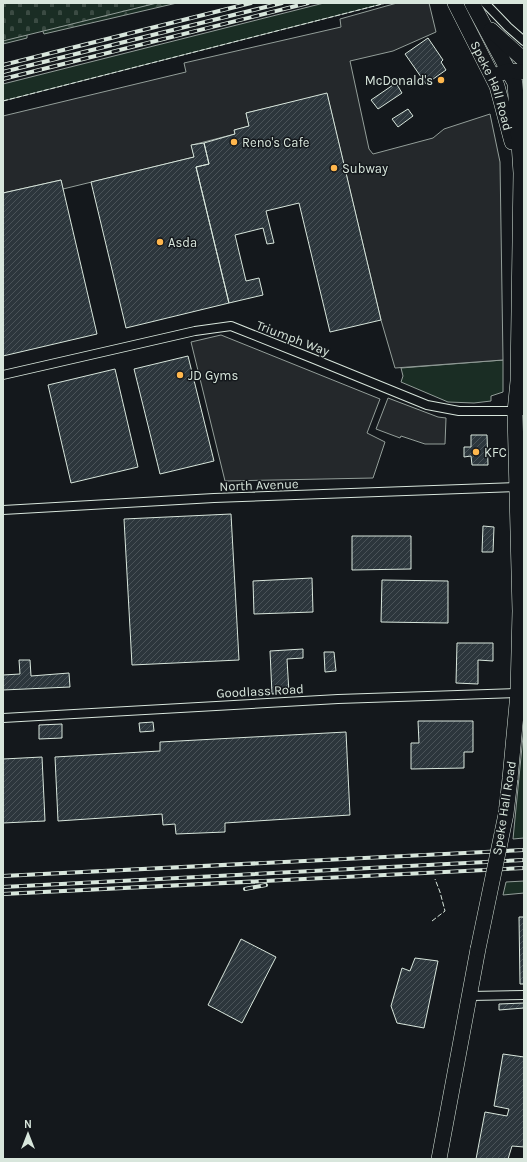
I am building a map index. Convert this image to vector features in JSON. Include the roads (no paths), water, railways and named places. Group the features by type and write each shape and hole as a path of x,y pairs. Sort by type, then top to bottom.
{"highway":[{"name":"Speke Hall Road","path":"455,3 493,80 521,173"},
{"name":"Speke Hall Road","path":"439,1159 478,949 506,814 520,712 518,693 520,592 516,487 520,412 518,381 522,188 518,78 472,3"},
{"path":"482,21 524,60"},
{"path":"493,80 518,78"}],"street":[{"path":"484,3 508,28 524,41"},
{"name":"Triumph Way","path":"3,375 195,331 231,326 427,405 460,411 520,412"},
{"name":"North Avenue","path":"3,510 214,498 516,487"},
{"name":"Goodlass Road","path":"3,718 338,699 518,693"},
{"path":"470,996 524,995"}],"railway":[{"path":"3,65 251,3"},
{"path":"3,72 282,3"},
{"path":"3,79 308,3"},
{"path":"3,876 524,850"},
{"path":"3,887 524,860"},
{"path":"3,894 524,868"},
{"path":"245,889 266,885"}],"place":[{"name":"McDonald's","path":"441,80"},
{"name":"Reno's Cafe","path":"234,142"},
{"name":"Subway","path":"334,168"},
{"name":"Asda","path":"160,242"},
{"name":"JD Gyms","path":"180,375"},
{"name":"KFC","path":"476,452"}]}
